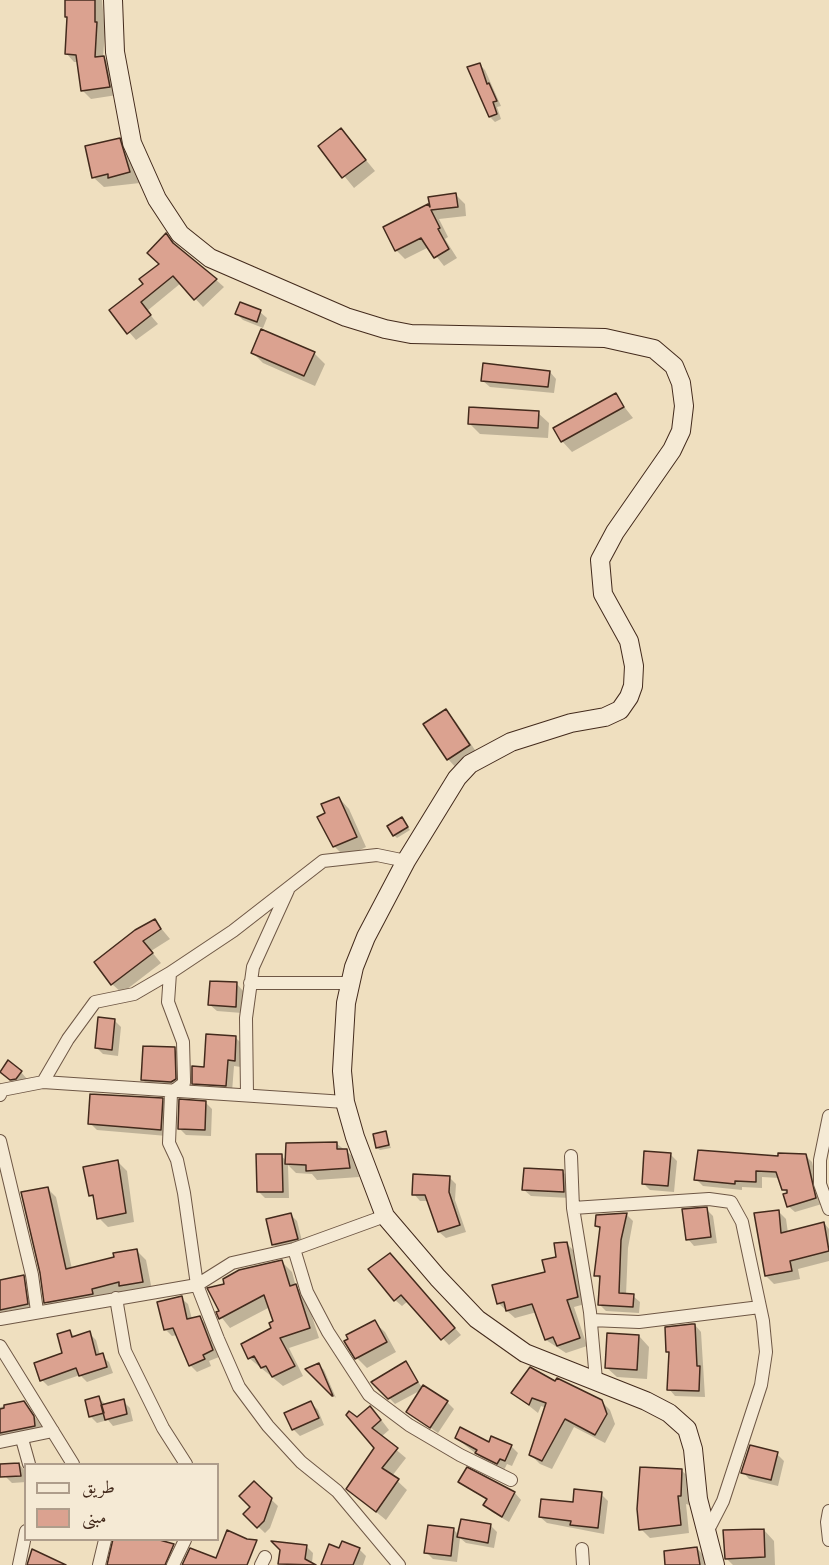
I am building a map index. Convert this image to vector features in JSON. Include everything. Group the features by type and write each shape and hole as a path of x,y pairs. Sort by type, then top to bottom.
{"main road":[{"path":"113,0 115,52 121,95 135,151 157,199 180,234 210,258 346,317 385,329 420,334 605,338 654,349 674,366 681,382 684,406 681,431 672,450 615,532 600,560 603,594 629,641 634,666 633,686 629,697 620,710 605,717 570,723 511,742 470,764 457,778 406,861 366,937 350,983 343,1031 345,1102 368,1176 385,1216 477,1319 525,1353 596,1380 669,1413 687,1430 693,1449 698,1499 715,1565"}],"street":[{"path":"43,1082 68,1039 95,1002 134,994 170,973 233,931 323,861 377,855 406,861"},
{"path":"247,1094 245,1047 253,967 290,886"},
{"path":"170,973 168,1002 183,1041 184,1079 184,1083 171,1093"},
{"path":"250,983 350,983"},
{"path":"0,1095 2,1090 43,1082 171,1093 247,1094 345,1102"},
{"path":"171,1093 169,1143 177,1160 184,1193 197,1285 238,1387 268,1426 301,1462 337,1491 399,1565"},
{"path":"829,1116 820,1160 820,1184 829,1209"},
{"path":"0,1141 32,1275 37,1311"},
{"path":"571,1156 573,1208 591,1320 596,1380"},
{"path":"573,1208 709,1199 731,1202 742,1222 760,1308 766,1352 761,1385 723,1501 706,1533"},
{"path":"0,1319 197,1285 232,1263 294,1249 385,1216"},
{"path":"294,1249 307,1292 369,1395 409,1425 460,1455 511,1480"},
{"path":"116,1298 125,1351 164,1428 185,1463"},
{"path":"591,1320 639,1322 760,1308"},
{"path":"0,1346 72,1463"},
{"path":"0,1442 52,1431"},
{"path":"22,1439 29,1463"},
{"path":"829,1511 827,1522 829,1540"},
{"path":"18,1565 24,1540"},
{"path":"99,1565 105,1541"},
{"path":"173,1565 184,1541"},
{"path":"582,1549 583,1565"}],"building":[{"path":"65,0 95,0 95,22 97,22 95,57 104,56 110,87 81,91 76,55 65,54 67,17 65,17"},
{"path":"480,63 487,84 489,83 497,101 493,102 497,114 489,117 467,67"},
{"path":"341,128 366,160 342,178 318,146"},
{"path":"120,138 130,172 108,178 108,174 92,178 85,146"},
{"path":"456,193 458,207 431,210 449,249 434,258 421,238 395,251 383,227 428,204 430,207 428,197"},
{"path":"166,233 173,243 217,279 194,300 173,276 141,302 151,315 127,334 109,310 143,284 139,279 159,264 147,253"},
{"path":"240,302 261,310 257,322 235,314"},
{"path":"261,329 315,352 304,376 251,353"},
{"path":"483,363 550,371 548,387 481,381"},
{"path":"616,393 624,407 561,442 553,428"},
{"path":"469,407 539,411 538,428 468,424"},
{"path":"446,709 470,745 447,760 423,724"},
{"path":"339,797 357,837 333,847 317,817 325,813 321,804"},
{"path":"402,817 408,827 393,836 387,826"},
{"path":"155,919 161,929 143,941 153,953 111,985 94,962 135,930"},
{"path":"210,981 237,982 236,1007 208,1005"},
{"path":"98,1017 115,1019 112,1050 95,1048"},
{"path":"206,1034 236,1036 235,1061 228,1060 226,1086 192,1084 192,1066 204,1067"},
{"path":"143,1046 175,1047 176,1079 171,1082 141,1080"},
{"path":"8,1060 22,1071 16,1079 10,1080 0,1072"},
{"path":"90,1094 163,1098 161,1130 88,1124"},
{"path":"179,1099 206,1101 205,1130 178,1129"},
{"path":"386,1131 389,1145 376,1148 373,1134"},
{"path":"337,1142 337,1149 347,1149 350,1168 306,1171 306,1165 285,1164 286,1143"},
{"path":"698,1150 778,1156 778,1153 806,1154 816,1198 787,1207 783,1194 787,1193 787,1190 782,1190 776,1172 756,1171 756,1182 735,1181 735,1184 694,1180"},
{"path":"644,1151 671,1153 668,1186 642,1184"},
{"path":"256,1154 282,1154 283,1192 257,1192"},
{"path":"118,1160 126,1213 97,1219 93,1195 89,1196 83,1167"},
{"path":"524,1168 563,1170 564,1192 522,1190"},
{"path":"413,1174 450,1176 449,1192 460,1225 438,1232 425,1195 412,1195"},
{"path":"48,1187 66,1269 114,1257 113,1253 137,1249 143,1282 119,1286 119,1282 92,1289 93,1294 44,1303 40,1273 21,1192"},
{"path":"707,1207 711,1237 686,1240 682,1209"},
{"path":"779,1210 781,1233 824,1222 829,1251 790,1261 792,1271 765,1276 754,1213"},
{"path":"291,1213 298,1239 272,1245 266,1219"},
{"path":"627,1213 621,1240 619,1293 634,1294 633,1307 598,1305 600,1276 594,1276 600,1227 595,1226 596,1215"},
{"path":"567,1242 578,1297 567,1300 580,1338 557,1346 553,1337 545,1340 532,1304 506,1311 504,1302 497,1304 492,1285 545,1272 542,1260 556,1257 554,1243"},
{"path":"390,1253 455,1328 441,1340 401,1295 394,1301 368,1269"},
{"path":"282,1260 290,1286 296,1284 310,1328 280,1338 295,1366 272,1377 266,1366 261,1368 254,1356 248,1359 241,1344 271,1328 269,1323 273,1321 264,1295 219,1319 216,1312 219,1311 207,1288 224,1284 223,1279 239,1270"},
{"path":"24,1275 28,1304 0,1310 0,1280"},
{"path":"182,1296 187,1319 200,1316 213,1350 203,1355 205,1359 189,1366 173,1328 164,1330 157,1302"},
{"path":"375,1320 387,1342 355,1359 344,1341 348,1339 346,1335"},
{"path":"695,1324 697,1366 700,1366 699,1391 667,1390 669,1352 666,1352 665,1327"},
{"path":"70,1330 72,1337 90,1331 96,1355 103,1353 107,1367 79,1376 76,1368 40,1381 34,1363 62,1353 57,1334"},
{"path":"607,1333 639,1335 637,1370 605,1368"},
{"path":"406,1361 418,1382 388,1399 371,1382"},
{"path":"319,1363 333,1396 305,1369"},
{"path":"530,1367 555,1381 557,1378 602,1400 607,1414 595,1435 565,1419 542,1461 529,1455 546,1403 532,1398 529,1405 511,1393"},
{"path":"423,1385 448,1401 430,1428 406,1412"},
{"path":"99,1396 104,1413 89,1417 85,1400"},
{"path":"124,1399 127,1414 105,1420 101,1405"},
{"path":"24,1401 34,1416 35,1426 0,1433 0,1409 4,1408 4,1405"},
{"path":"311,1401 319,1418 292,1430 284,1413"},
{"path":"370,1406 381,1420 372,1428 398,1448 382,1468 399,1479 376,1512 346,1489 374,1448 346,1415 349,1411 357,1417"},
{"path":"460,1427 489,1442 491,1436 512,1445 505,1461 500,1459 497,1464 475,1453 477,1450 455,1438"},
{"path":"750,1445 778,1452 771,1480 741,1473"},
{"path":"19,1463 21,1476 0,1477 0,1464"},
{"path":"467,1467 515,1492 502,1517 483,1505 487,1499 458,1482"},
{"path":"640,1467 682,1469 681,1496 678,1496 681,1525 639,1530 637,1509"},
{"path":"254,1481 272,1498 264,1521 257,1528 243,1514 250,1507 239,1496"},
{"path":"574,1489 602,1492 598,1528 570,1525 571,1521 539,1517 541,1499 573,1502"},
{"path":"461,1519 491,1524 488,1543 457,1537"},
{"path":"428,1525 454,1528 451,1556 424,1553"},
{"path":"764,1529 765,1557 725,1559 723,1530"},
{"path":"227,1530 247,1539 257,1540 247,1565 182,1565 190,1548 216,1558"},
{"path":"113,1541 163,1541 174,1544 165,1565 107,1565"},
{"path":"271,1541 307,1545 305,1559 316,1565 278,1564 280,1550"},
{"path":"342,1541 360,1548 353,1565 321,1565 329,1544 339,1548"},
{"path":"697,1547 700,1565 665,1565 664,1551"},
{"path":"32,1549 66,1565 27,1565"}]}
